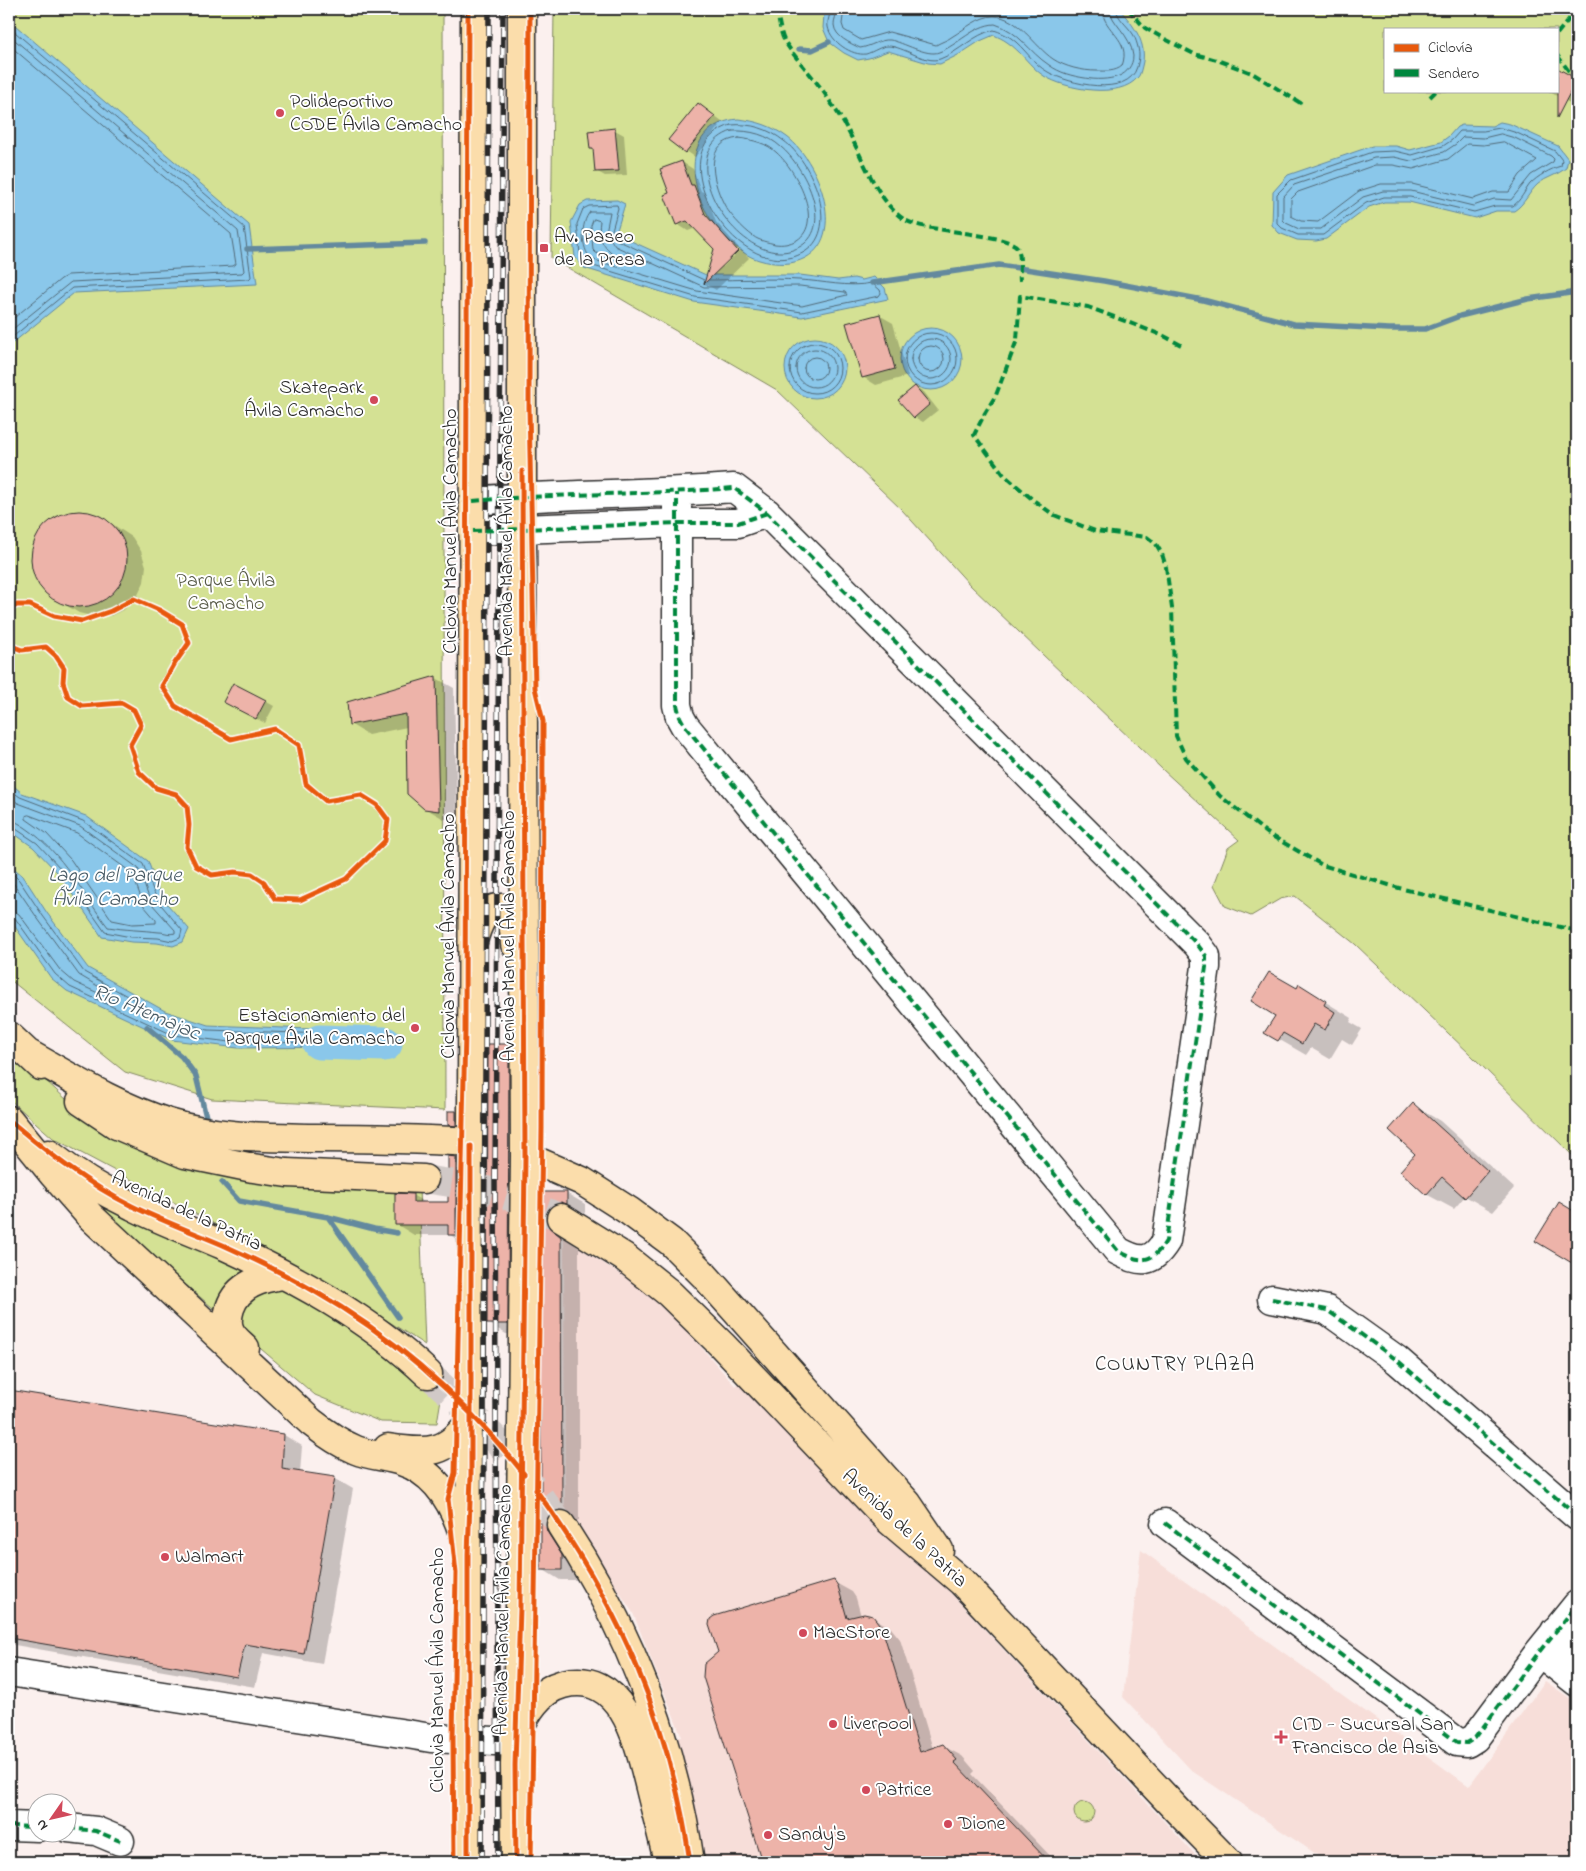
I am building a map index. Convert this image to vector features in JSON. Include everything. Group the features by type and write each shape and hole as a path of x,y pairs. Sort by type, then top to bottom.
{"main road":[{"name":"Avenida Manuel Ávila Camacho","path":"468,1862 456,1739 468,1554 471,1419 470,1142 474,9"},
{"name":"Avenida Manuel Ávila Camacho","path":"516,1862 516,1742 520,1608 525,1156 522,9"},
{"path":"471,948 482,917 497,908 507,911 513,924 524,1020"},
{"path":"18,1044 112,1100 145,1115 200,1131 230,1136 470,1142"},
{"path":"18,1044 81,1101 110,1120 152,1141 185,1154 286,1173 424,1179"},
{"path":"9,1120 91,1217 310,1422 348,1446 369,1454 410,1464 433,1480 444,1492 458,1518 468,1554"},
{"name":"Avenida de la Patria","path":"9,1120 52,1156 91,1183 132,1206 224,1246 319,1294 393,1343 428,1374"},
{"path":"525,1156 582,1181 629,1211 671,1242 704,1275 907,1503 962,1582"},
{"name":"Avenida de la Patria","path":"561,1218 624,1257 669,1293 722,1345 889,1520 962,1582 1171,1805 1228,1862"},
{"path":"283,1275 258,1280 240,1292 229,1310 228,1325 236,1340 326,1423 345,1434 382,1447 427,1451 447,1445 456,1439 471,1419"},
{"path":"561,1525 596,1581 632,1654 653,1706 680,1806 690,1862"},
{"path":"516,1742 521,1724 530,1708 558,1685 570,1682 584,1682 597,1686 608,1694 622,1708 638,1744 668,1862"}],"street":[{"path":"473,501 522,496 677,493 734,488 767,513 1197,944 1206,956 1206,967 1166,1241 1158,1254 1146,1259 1132,1258 1118,1251 680,717 677,705 677,493"},
{"path":"473,531 738,522 767,513"},
{"path":"1272,1299 1326,1310 1397,1360 1577,1516"},
{"path":"1165,1523 1457,1742 1466,1743 1475,1738 1555,1631 1577,1605"},
{"path":"1555,1631 1577,1649"},
{"path":"1539,1652 1577,1682"},
{"path":"9,1672 332,1723 456,1739 516,1742"},
{"path":"9,1826 28,1826"},
{"path":"78,1829 96,1832 120,1841"}],"shaded area":[{"path":"564,1237 637,1285 681,1324 735,1386 747,1375 1202,1862 696,1862 669,1738 682,1737 633,1613 565,1509"},
{"name":"CID - Sucursal San Francisco de Asis","path":"1141,1550 1469,1786 1545,1681 1577,1703 1577,1862 1328,1862 1192,1771 1123,1697"}],"green space":[{"name":"Parque Ávila Camacho","path":"9,9 443,9 445,1110 212,1099 125,1072 9,979"},
{"path":"554,9 1577,9 1577,1160 1355,944 1295,896 1280,899 1251,916 1225,906 1214,885 1228,848 1239,840 970,585 902,510 777,390 551,258"},
{"path":"9,1047 79,1111 186,1164 419,1188 425,1345 346,1294 53,1138 9,1099"},
{"path":"64,1175 307,1301 410,1369 441,1399 437,1423 381,1422 315,1395 112,1222"},
{"path":"1080,1802 1088,1802 1094,1808 1094,1816 1088,1822 1080,1822 1074,1816 1074,1808"}],"water":[{"path":"827,9 1119,9 1138,35 1143,50 1142,66 1138,77 1130,84 1119,88 1092,90 1078,88 1053,81 1044,76 1012,46 994,35 940,64 928,63 888,51 858,60 829,42 823,28 824,14"},
{"path":"9,20 249,225 257,284 74,293 9,346"},
{"path":"738,119 752,121 781,133 800,149 811,166 820,185 825,206 826,225 821,242 809,255 790,263 772,263 753,258 728,240 707,213 700,199 694,169 700,141 709,131 721,123"},
{"path":"1500,122 1510,124 1558,146 1568,159 1566,168 1538,184 1514,211 1496,211 1475,218 1409,202 1384,202 1369,207 1326,239 1316,241 1297,240 1279,233 1272,225 1273,192 1288,175 1372,146 1396,146 1410,150 1441,142 1457,127 1462,125 1492,126"},
{"path":"617,200 625,204 617,230 620,236 706,275 800,275 838,280 854,278 862,280 874,277 885,288 888,299 802,317 694,302 584,268 575,257 571,222 580,205 587,201"},
{"path":"925,328 937,328 953,337 960,347 962,359 960,371 953,381 937,390 925,390 914,385 905,376 900,365 900,353 905,342 914,333"},
{"path":"809,338 821,338 832,343 840,351 845,362 843,380 832,393 821,398 809,398 798,393 790,385 785,374 785,362 790,351 798,343"},
{"name":"Lago del Parque Ávila Camacho","path":"9,782 22,793 86,816 148,861 161,897 189,929 183,942 173,946 102,937 57,872 33,847 9,830"},
{"path":"9,864 23,876 47,913 88,968 165,1011 208,1025 361,1031 367,1043 360,1047 238,1048 172,1040 67,991 51,978 9,918"}],"building":[{"path":"1558,69 1577,79 1557,118 1557,92"},
{"path":"698,103 715,116 685,153 668,140"},
{"path":"615,128 619,171 595,172 593,149 590,149 588,131"},
{"path":"682,161 705,214 738,251 704,284 714,249 687,221 676,225 664,195 669,193 660,169"},
{"path":"880,314 895,369 862,378 846,323"},
{"path":"915,386 930,404 914,418 898,400"},
{"path":"79,511 97,514 113,525 124,541 127,559 124,577 113,593 97,604 79,607 61,604 45,593 34,577 31,559 34,541 45,525 61,514"},
{"path":"436,676 439,811 424,809 407,794 406,714 349,725 347,702"},
{"path":"233,683 266,700 256,719 223,702"},
{"path":"1269,972 1297,988 1299,984 1326,1001 1324,1005 1335,1012 1325,1030 1314,1024 1302,1044 1283,1033 1278,1041 1264,1033 1275,1016 1251,1001"},
{"path":"488,1044 509,1044 508,1324 487,1324"},
{"path":"1413,1103 1488,1171 1465,1198 1442,1177 1426,1195 1400,1171 1415,1154 1389,1130"},
{"path":"448,1111 456,1111 456,1126 448,1125"},
{"path":"448,1156 456,1157 456,1235 448,1235 448,1225 395,1225 395,1193 413,1194 413,1202 448,1202"},
{"path":"540,1192 567,1192 567,1204 561,1202 553,1205 548,1210 545,1218 548,1226 561,1237 562,1510 552,1512 547,1518 545,1525 562,1555 562,1570 541,1570"},
{"path":"1559,1202 1577,1213 1577,1266 1535,1241"},
{"name":"Walmart","path":"9,1390 284,1434 282,1469 335,1477 304,1654 245,1644 237,1677 9,1638"},
{"path":"834,1580 838,1586 847,1618 864,1614 873,1616 882,1628 920,1752 943,1744 957,1760 954,1762 1049,1862 762,1862 703,1677 704,1664 718,1652 709,1625 710,1619 714,1616"}],"waterway":[{"path":"799,49 812,50 829,42"},
{"path":"247,249 425,243"},
{"path":"872,283 999,265 1104,281 1203,300 1294,324 1389,329 1425,329 1460,316 1528,299 1577,292"},
{"path":"147,1027 182,1057 196,1076 207,1121"},
{"name":"Río Atemajac","path":"319,1042 385,1044"},
{"path":"222,1182 239,1201 328,1217 397,1233"},
{"path":"328,1217 398,1317"}],"tunnel":[{"path":"424,1179 476,1187 517,1199 561,1218"},
{"path":"428,1374 466,1408 500,1444 561,1525"}],"railway":[{"path":"482,1862 489,9"},
{"path":"498,1862 495,1177 503,9"}],"marked path":[{"path":"776,9 785,42 818,85 845,125 872,180 888,204 897,214 917,225 999,239 1017,247 1020,258 1020,281"},
{"path":"1128,9 1145,28 1165,39 1194,54 1252,73 1302,104"},
{"path":"1558,33 1577,9"},
{"path":"1558,56 1571,74 1577,78"},
{"path":"1430,97 1435,92"},
{"path":"1181,345 1164,336 1088,307 1020,296 1017,340 996,395 974,435 1004,475 1054,515 1095,531 1147,537 1156,544 1162,554 1166,567 1172,608 1176,736 1186,758 1220,796 1267,833 1322,865 1399,888 1577,931"},
{"path":"473,501 734,488 767,513 1197,944 1206,956 1206,967 1166,1241 1156,1254 1145,1259 1139,1259 1118,1251 685,726 677,705 677,493"},
{"path":"473,531 677,523 738,523 767,513"},
{"path":"1272,1299 1327,1310 1397,1360 1577,1516"},
{"path":"1165,1523 1457,1742 1467,1743 1475,1738 1539,1652 1577,1605"},
{"path":"9,1826 28,1827"},
{"path":"78,1829 96,1831 120,1841"}],"cycle path":[{"name":"Ciclovia Manuel Ávila Camacho","path":"454,1862 453,1738 456,1573 448,1499 455,1473 465,1032 468,9"},
{"path":"530,9 529,408 535,688 543,721 542,1128 531,1862"},
{"path":"516,1862 515,1765 520,1608 525,1156 522,471"},
{"path":"9,609 17,605 30,605 54,616 82,621 111,611 134,599 159,610 182,624 189,643 162,686 175,706 231,739 275,729 299,745 306,784 326,801 361,795 377,805 388,820 385,841 346,879 300,900 275,899 264,882 252,874 235,872 212,875 196,866 187,847 189,825 187,806 176,794 156,788 139,772 130,745 141,725 134,710 122,703 82,706 68,697 63,682 64,668 56,656 46,647 22,650 9,645"},
{"path":"9,1120 68,1167 99,1188 166,1222 258,1261 344,1309 428,1372 478,1421 524,1474"},
{"path":"468,1862 471,1146"},
{"path":"536,1490 566,1533 592,1577 616,1621 637,1666 669,1761 681,1810 690,1862"}],"place":[{"name":"Polideportivo CODE Ávila Camacho","path":"280,113"},
{"name":"Av. Paseo de la Presa","path":"544,248"},
{"name":"Skatepark Ávila Camacho","path":"374,400"},
{"name":"Estacionamiento del Parque Ávila Camacho","path":"415,1028"},
{"name":"Walmart","path":"165,1557"},
{"name":"MacStore","path":"803,1633"},
{"name":"Liverpool","path":"833,1724"},
{"name":"CID - Sucursal San Francisco de Asis","path":"1281,1737"},
{"name":"Patrice","path":"866,1790"},
{"name":"Dione","path":"948,1824"},
{"name":"Sandy's","path":"768,1835"}],"district":[{"name":"COUNTRY PLAZA","path":"1175,1365"}]}
